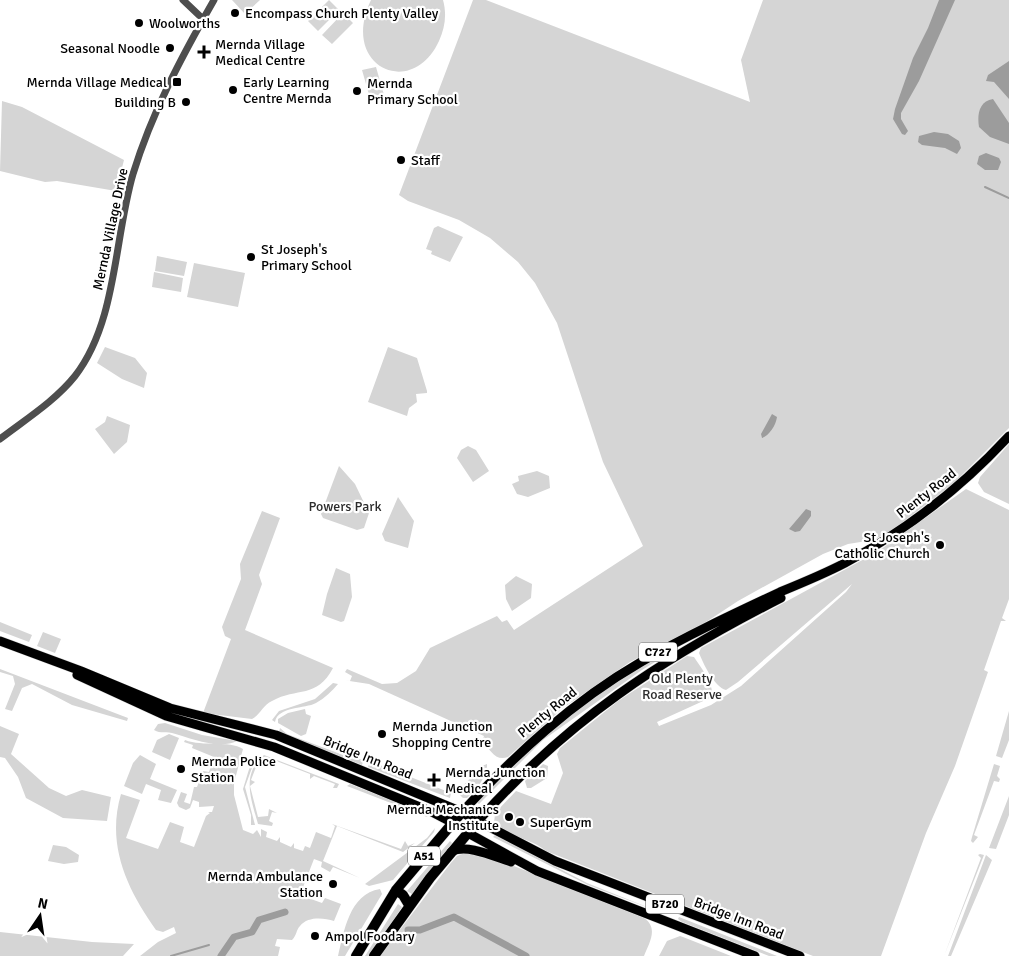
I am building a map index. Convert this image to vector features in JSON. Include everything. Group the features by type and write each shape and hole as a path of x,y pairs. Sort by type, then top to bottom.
{"highway":[{"name":"Bridge Inn Road","path":"462,812 478,821"},
{"name":"Plenty Road","path":"356,956 396,890 462,812"},
{"name":"Plenty Road","path":"374,956 409,905 450,852 478,821"},
{"name":"Bridge Inn Road","path":"453,823 468,832"},
{"path":"396,890 409,905"}],"main road":[{"name":"Plenty Road","path":"478,821 550,748 632,683 691,646 887,538 932,507 977,469 1009,436"},
{"name":"Plenty Road","path":"462,812 521,751 556,721 603,686 696,632 824,573"},
{"name":"Bridge Inn Road","path":"0,641 105,680 170,708 259,730 343,761 462,812"},
{"name":"Bridge Inn Road","path":"0,641 166,716 191,725 254,741 363,783 432,812 453,823"},
{"path":"254,741 259,730"},
{"name":"Bridge Inn Road","path":"478,821 555,861 800,956"},
{"name":"Bridge Inn Road","path":"468,832 537,871 755,956"},
{"path":"450,852 459,849 474,851 537,871"},
{"path":"661,920 671,906"},
{"path":"670,923 671,906"}],"street":[{"path":"182,0 203,19"},
{"name":"Mernda Village Drive","path":"0,439 58,394 74,377 92,348 104,315 124,213 141,149 162,97 214,0"}],"green space":[{"path":"232,0 260,0 245,14"},
{"path":"329,0 339,10 318,31 308,21"},
{"path":"371,0 443,0 445,21 443,31 427,59 412,69 397,72 383,68 371,58 364,43 364,23"},
{"path":"473,0 486,0 750,102 741,60 763,0 1009,0 1009,428 954,483 890,532 873,540 848,544 823,554 738,601 700,626 630,662 563,708 508,757 503,758 496,756 490,751 482,741 484,736 369,684 343,680 350,681 352,676 345,672 347,669 382,684 397,683 416,671 430,648 497,616 502,622 507,620 514,630 643,546 603,462 557,323 535,283 518,262 490,238 459,220 408,201 399,195"},
{"path":"343,13 353,23 332,44 322,35"},
{"path":"376,67 384,95 370,98 362,70"},
{"path":"2,101 22,107 124,160 116,191 57,181 45,182 0,171"},
{"path":"438,226 463,237 450,262 431,254 432,251 426,249 434,228"},
{"path":"157,256 187,262 184,276 155,271"},
{"path":"194,263 245,273 238,307 187,297"},
{"path":"154,272 183,278 181,292 152,287"},
{"path":"105,347 135,358 147,373 144,388 122,379 97,363"},
{"path":"388,347 417,358 427,391 427,393 416,394 417,402 409,408 407,416 368,402"},
{"path":"107,416 130,425 127,442 114,454 95,429 105,422"},
{"path":"1009,444 1009,504 984,492 978,483 980,477"},
{"path":"468,446 476,450 489,471 473,482 457,458 461,450"},
{"name":"Powers Park","path":"339,466 355,484 369,513 364,528 357,530 323,518 321,514"},
{"path":"537,471 549,476 550,488 528,497 517,494 512,484 519,481 518,476"},
{"name":"Old Plenty Road Reserve","path":"966,489 1009,510 1009,599 1002,618 1006,621 1001,621 984,670 988,672 955,766 926,833 881,956 813,956 546,851 534,843 500,829 494,824 495,813 516,791 551,804 563,773 557,754 560,748 618,701 687,656 694,657 703,671 711,686 712,697 657,722 659,726 711,705 741,686 846,592 852,584 738,682 726,690 717,684 703,663 699,653 701,648 877,552"},
{"path":"398,497 414,521 408,548 385,541 382,534"},
{"path":"262,511 280,518 259,575 262,584 245,630 333,668 327,678 320,684 306,691 290,694 272,701 252,719 203,713 231,639 225,636 222,627 241,579 240,564"},
{"path":"336,568 350,574 352,597 344,621 341,622 322,615"},
{"path":"516,576 532,584 531,598 512,611 506,599 505,585"},
{"path":"0,622 32,635 29,642 0,631"},
{"path":"43,632 61,639 55,653 37,646"},
{"path":"677,646 678,648 642,670 543,740 479,804 476,802 552,728 612,684"},
{"path":"0,669 128,718 127,721 72,705 32,684 22,688 12,711 5,709 15,684 13,676 0,672"},
{"path":"333,683 338,684 319,701 281,713 275,722 272,720 279,711 315,699"},
{"path":"305,709 306,714 311,716 306,734 301,736 278,723 278,719 288,713"},
{"path":"1009,711 1009,740 1002,758 996,756"},
{"path":"165,723 202,735 237,741 213,744 170,732 154,730 158,724"},
{"path":"0,726 19,734 11,754 49,788 66,796 82,790 111,797 107,821 63,818 26,798 18,777 5,758 0,757"},
{"path":"280,728 287,734 354,759 364,759 362,765 279,732"},
{"path":"169,734 179,738 170,760 152,752 157,740"},
{"path":"185,740 231,745 243,749 234,783 234,795 243,830 253,834 257,830 261,837 261,829 267,832 266,837 277,841 280,837 280,842 291,847 294,843 294,848 303,851 305,846 310,848 316,832 331,838 335,826 332,824 401,849 405,841 408,846 415,843 403,852 337,826 323,861 360,878 333,867 330,872 321,867 322,862 314,859 300,895 322,903 325,898 341,904 334,921 312,919 303,923 292,940 277,939 275,946 280,947 278,956 140,956 158,942 176,933 174,927 163,932 156,930 136,899 122,866 118,849 117,813 121,794 140,800 126,838 158,849 170,822 184,827 180,842 194,847 206,816 210,813 208,812 212,812 214,806 199,807 199,802 193,800 190,808 186,810 179,807 177,803 181,792 187,794 184,802 190,804 194,787 197,787 203,771 209,772 214,757 192,748 193,745 184,742"},
{"path":"257,754 245,787 255,825 251,825 251,815 243,789 250,766"},
{"path":"140,755 156,764 150,779 177,790 171,803 158,800 161,790 146,784 142,794 124,786 133,763"},
{"path":"264,755 339,784 337,788 333,788 335,784 314,776 310,779 310,774 266,757 264,761 260,759"},
{"path":"258,761 251,780 255,782 250,786 250,779 252,770"},
{"path":"370,761 451,793 450,798 368,767"},
{"path":"487,764 486,773 478,787 467,798 463,798 457,792 482,766"},
{"path":"543,764 548,766 547,778 531,788 527,788 525,781"},
{"path":"994,764 1000,766 997,776 1000,779 999,782 994,781 974,835 978,837 973,843 971,841 972,837"},
{"path":"350,784 428,815 427,817 347,786"},
{"path":"250,786 258,817 268,816 269,809 277,813 272,812 269,821 273,823 272,826 258,824"},
{"path":"1009,796 1009,815 996,849 989,848"},
{"path":"435,828 434,832 393,880 369,886 365,884 427,838"},
{"path":"495,835 587,883 657,911 588,885 493,837"},
{"path":"450,841 452,843 412,894 407,891"},
{"path":"53,845 66,847 79,855 78,862 64,864 48,861"},
{"path":"465,853 509,864 644,918 651,926 652,936 644,956 380,956 450,864 457,856"},
{"path":"978,855 984,855 944,956 981,858"},
{"path":"986,855 992,860 951,956 948,956"},
{"path":"380,889 382,894 345,956 338,956 346,926 355,906 361,898 370,892"},
{"path":"398,904 402,907 374,950 369,956 365,956"},
{"path":"679,917 777,956 769,956 682,922 678,919"},
{"path":"0,932 92,942 134,944 123,956 0,956"},
{"path":"680,936 731,956 659,956 667,941"}],"shaded area":[{"path":"939,0 955,0 919,81 901,113 901,119 908,131 905,135 902,134 893,119 895,109 913,58"},
{"path":"1009,61 1009,99 994,82 986,81 988,75"},
{"path":"993,99 1009,123 1009,144 990,137 979,127 980,109 988,100"},
{"path":"934,132 948,134 959,141 961,148 957,154 945,148 922,145 918,142 919,136"},
{"path":"986,153 999,158 1001,162 998,170 985,170 977,164 979,156"},
{"path":"772,414 777,417 775,423 770,433 762,438 761,434"},
{"path":"806,509 811,511 811,516 800,531 795,532 789,529"}],"waterway":[{"path":"985,187 1009,198"},
{"path":"221,956 234,937 252,932 259,920 285,912"},
{"path":"408,930 420,930 454,917 526,956"},
{"path":"171,956 209,945"}],"place":[{"name":"Encompass Church Plenty Valley","path":"235,13"},
{"name":"Woolworths","path":"139,23"},
{"name":"Seasonal Noodle","path":"170,48"},
{"name":"Mernda Village Medical Centre","path":"204,52"},
{"name":"Mernda Village Medical","path":"177,82"},
{"name":"Early Learning Centre Mernda","path":"233,90"},
{"name":"Mernda Primary School","path":"357,91"},
{"name":"Building B","path":"186,102"},
{"name":"Staff","path":"401,160"},
{"name":"St Joseph's Primary School","path":"251,257"},
{"name":"St Joseph's Catholic Church","path":"940,545"},
{"name":"Mernda Junction Shopping Centre","path":"382,734"},
{"name":"Mernda Police Station","path":"181,769"},
{"name":"Mernda Junction Medical","path":"434,780"},
{"name":"Mernda Mechanics Institute","path":"509,817"},
{"name":"SuperGym","path":"520,822"},
{"name":"Mernda Ambulance Station","path":"333,884"},
{"name":"Ampol Foodary","path":"315,936"}]}
